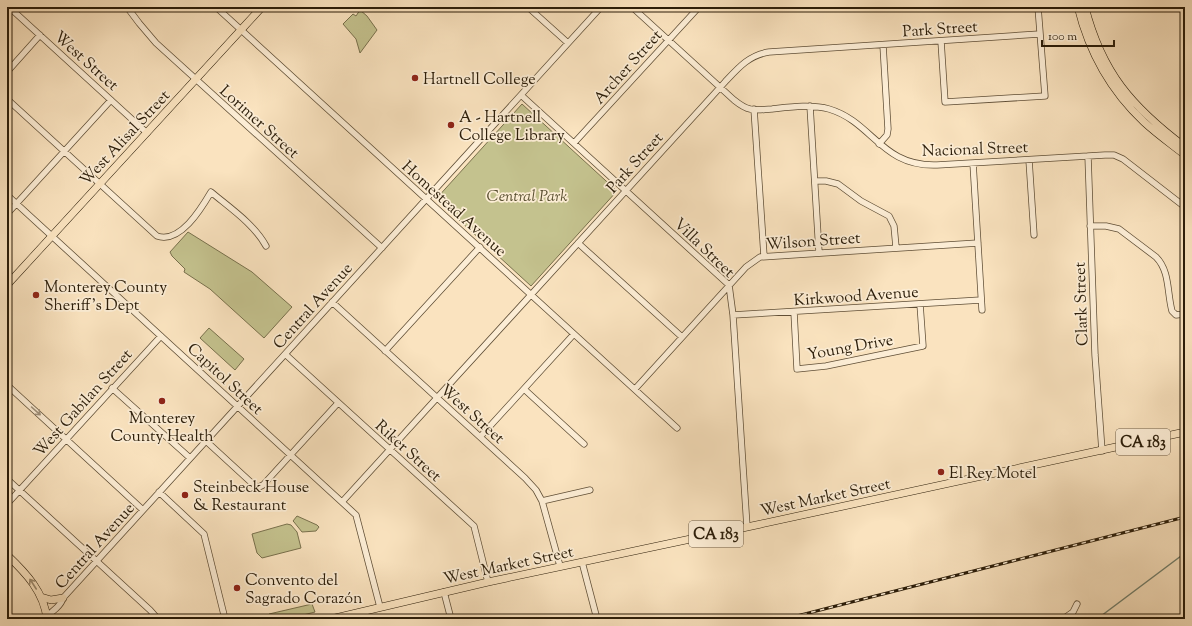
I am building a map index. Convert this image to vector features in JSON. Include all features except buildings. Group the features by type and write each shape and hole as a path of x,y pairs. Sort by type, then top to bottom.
{"main road":[{"name":"West Alisal Street","path":"7,285 262,7"},
{"path":"1078,7 1090,44 1104,72 1118,94 1146,124 1185,155"},
{"path":"1084,7 1102,57 1123,90 1150,119 1185,147"},
{"name":"West Market Street","path":"331,619 345,617 380,607 560,566 747,528 1185,432"},
{"path":"7,556 29,577 41,597 45,618"},
{"path":"41,597 51,600 63,598"}],"street":[{"name":"West Street","path":"9,7 146,133"},
{"name":"Lorimer Street","path":"127,7 147,34 382,248"},
{"name":"Homestead Avenue","path":"216,7 677,428"},
{"name":"Central Avenue","path":"45,618 601,7"},
{"name":"Nacional Street","path":"632,7 738,103 745,107 754,110 810,106 829,109 847,117 898,157 918,164 932,165 1109,155 1120,157 1185,207"},
{"name":"Archer Street","path":"574,143 699,7"},
{"path":"941,41 945,102 1045,96 1038,7"},
{"path":"529,8 568,44"},
{"name":"Park Street","path":"342,502 720,87 750,58 764,53 1040,34"},
{"path":"7,72 40,35"},
{"path":"880,144 887,135 888,129 883,45"},
{"name":"Villa Street","path":"521,95 729,285 733,315 747,528"},
{"path":"7,99 154,234 164,238 175,235 182,230 211,192 260,235 266,246"},
{"path":"7,214 111,100"},
{"path":"810,106 820,252"},
{"path":"754,110 764,256"},
{"name":"Clark Street","path":"1088,156 1095,355 1102,451"},
{"path":"1029,160 1034,235"},
{"path":"973,163 982,310"},
{"path":"815,182 826,181 838,184 861,201 891,218 894,226 896,248"},
{"name":"Capitol Street","path":"7,195 356,515 380,607"},
{"path":"1090,226 1106,226 1119,229 1160,260 1164,269 1172,311 1176,315 1185,314"},
{"path":"578,243 682,337"},
{"name":"Wilson Street","path":"635,389 749,263 756,258 764,256 820,252 978,243"},
{"path":"385,350 480,247"},
{"name":"Kirkwood Avenue","path":"733,315 981,300"},
{"name":"West Street","path":"332,302 530,483 542,501 560,566"},
{"name":"Young Drive","path":"794,312 797,369 826,366 923,346 920,304"},
{"path":"480,437 574,334"},
{"name":"West Gabilan Street","path":"7,504 161,336"},
{"name":"Riker Street","path":"285,354 474,526 488,582"},
{"path":"7,385 143,510"},
{"path":"112,388 190,458"},
{"path":"524,389 584,444"},
{"path":"206,441 255,486 259,487 263,485 338,403"},
{"path":"7,479 97,560 158,619"},
{"path":"542,501 590,490"},
{"path":"159,492 204,534 225,619"},
{"path":"582,562 597,619"},
{"path":"444,592 451,619"},
{"path":"1063,619 1073,612 1077,604"}],"green space":[{"path":"360,10 367,16 377,30 360,53 356,39 343,24 353,14 356,16"},
{"name":"Central Park","path":"522,104 617,191 531,286 436,199"},
{"path":"188,232 252,272 292,307 264,338 210,289 184,272 185,269 172,256 170,252"},
{"path":"209,328 244,359 235,370 200,338"},
{"path":"297,516 319,527 316,531 302,532 293,521"},
{"path":"287,524 291,525 297,532 301,548 262,558 257,553 252,534"},
{"path":"312,604 315,612 287,619 270,619 269,614"}],"waterway":[{"path":"1097,619 1185,553"}],"railway":[{"path":"785,619 1185,517"}],"place":[{"name":"Hartnell College","path":"415,78"},
{"name":"A - Hartnell College Library","path":"451,125"},
{"name":"Monterey County Sheriff's Dept","path":"36,295"},
{"name":"Monterey County Health","path":"162,401"},
{"name":"El Rey Motel","path":"941,472"},
{"name":"Steinbeck House & Restaurant","path":"185,495"},
{"name":"Convento del Sagrado Corazón","path":"237,588"}]}
